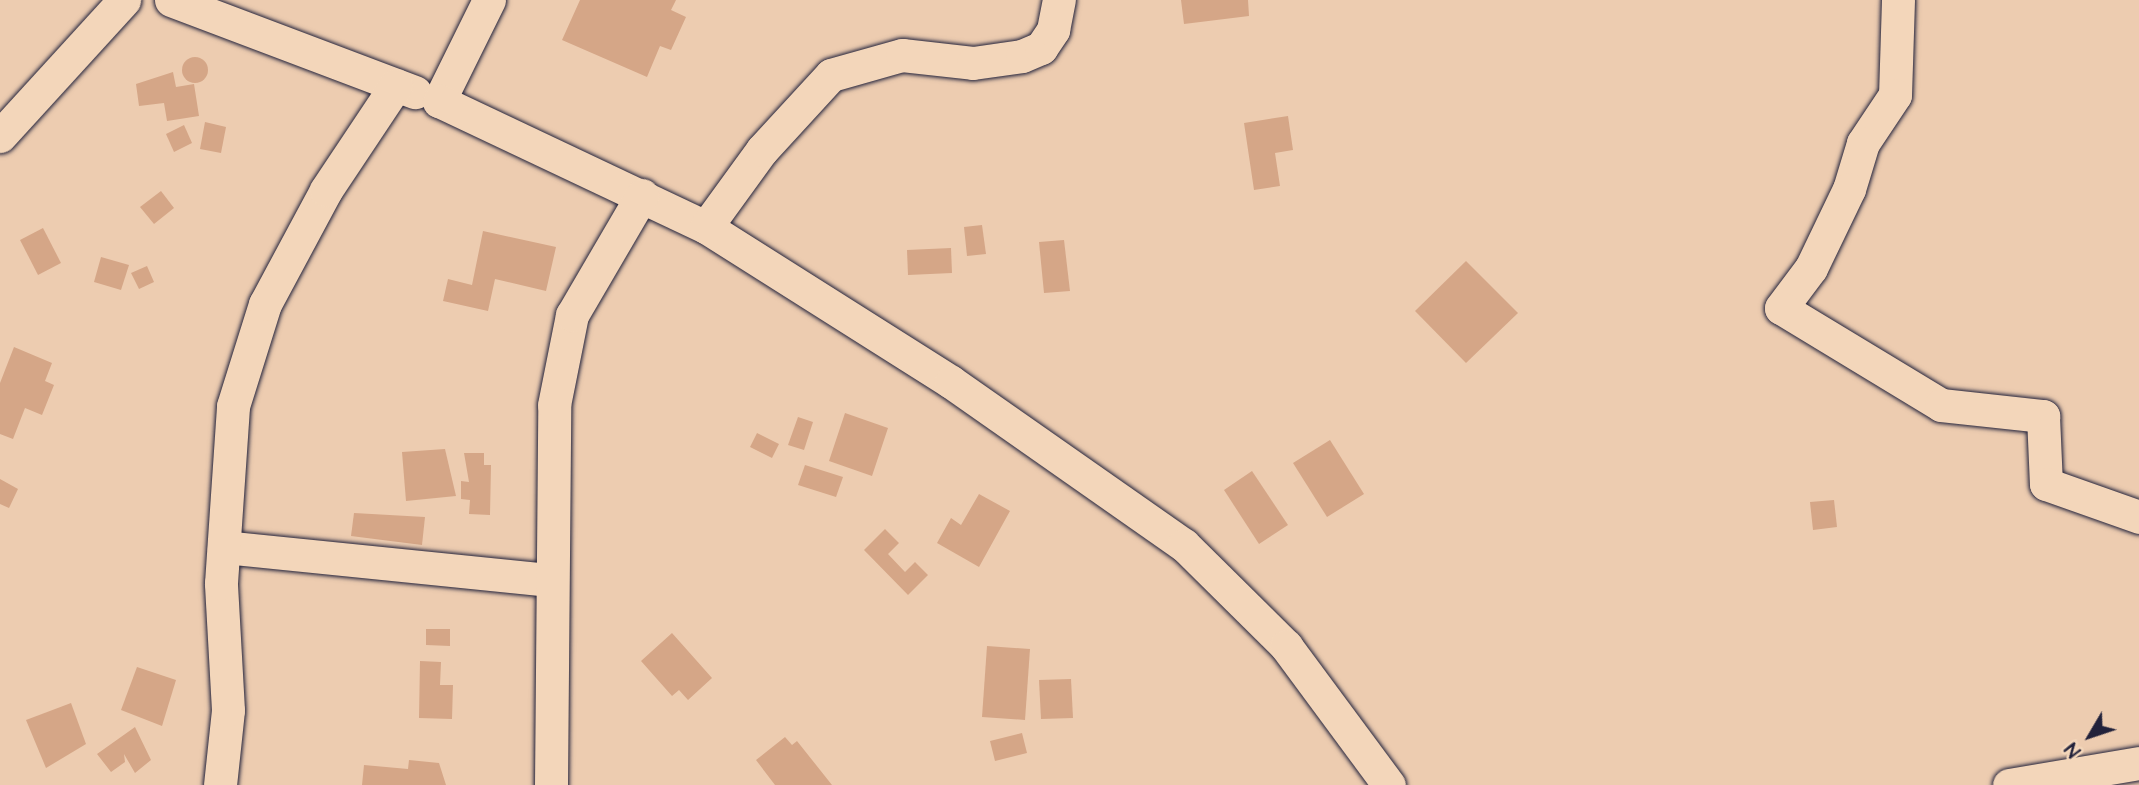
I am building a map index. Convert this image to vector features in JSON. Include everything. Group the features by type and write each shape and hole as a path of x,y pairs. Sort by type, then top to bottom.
{"street":[{"path":"0,136 124,0"},
{"path":"171,0 439,101 642,195 706,227 951,382 1184,545 1286,646 1389,785"},
{"path":"439,101 489,0"},
{"path":"706,227 762,150 831,75 902,55 973,63 1023,56 1047,39 1059,0"},
{"path":"1898,0 1895,95 1863,143 1849,189 1811,268 1781,309 1941,405 2043,416 2046,484 2139,517"},
{"path":"220,785 228,710 224,547 233,406 265,304 326,190 396,85"},
{"path":"551,785 554,405 572,315 642,195"},
{"path":"224,547 551,580"},
{"path":"2009,785 2139,763"}],"building":[{"path":"580,0 676,0 671,10 686,17 671,50 660,46 647,77 562,40"},
{"path":"1181,0 1248,0 1249,16 1184,24"},
{"path":"195,57 204,61 208,70 204,79 195,83 186,79 182,70 186,61"},
{"path":"173,72 176,87 194,84 199,116 167,121 164,103 139,106 136,84"},
{"path":"1288,116 1293,150 1275,153 1280,186 1254,190 1244,123"},
{"path":"205,122 226,127 221,153 200,149"},
{"path":"184,125 192,143 174,152 166,134"},
{"path":"161,191 174,208 154,224 140,207"},
{"path":"982,225 986,254 967,256 964,227"},
{"path":"43,228 61,263 38,275 20,240"},
{"path":"483,231 556,247 546,291 495,279 488,311 443,301 448,279 472,285"},
{"path":"1064,240 1070,291 1044,293 1039,242"},
{"path":"951,248 952,273 908,275 907,250"},
{"path":"101,257 129,265 121,290 94,282"},
{"path":"1466,261 1518,313 1466,363 1415,311"},
{"path":"147,266 154,282 139,289 131,273"},
{"path":"14,347 52,363 45,381 54,385 42,415 25,408 13,439 0,434 0,383"},
{"path":"845,413 888,428 872,476 829,461"},
{"path":"798,417 813,422 804,450 788,445"},
{"path":"757,433 779,444 772,458 750,447"},
{"path":"1330,440 1364,494 1327,517 1293,463"},
{"path":"445,449 456,496 406,501 402,452"},
{"path":"464,453 484,453 484,465 491,465 490,515 469,514 470,500 461,499 461,481 469,482"},
{"path":"805,465 843,477 836,497 798,485"},
{"path":"1252,471 1288,525 1259,544 1224,490"},
{"path":"0,479 18,489 9,508 0,504"},
{"path":"979,494 1010,511 979,567 937,543 951,518 961,525"},
{"path":"1834,500 1837,527 1813,530 1810,502"},
{"path":"354,513 425,517 422,545 351,536"},
{"path":"885,529 899,543 888,554 905,572 915,562 928,575 908,595 864,550"},
{"path":"426,629 450,629 450,646 426,645"},
{"path":"672,633 712,678 688,700 679,690 672,696 641,661"},
{"path":"987,646 1030,649 1025,720 982,717"},
{"path":"420,661 441,662 440,685 453,685 452,719 419,718"},
{"path":"137,667 176,680 162,726 121,710"},
{"path":"1071,679 1073,718 1041,719 1039,680"},
{"path":"71,703 86,744 46,768 26,720"},
{"path":"135,727 151,760 135,773 124,754 125,762 111,772 97,754"},
{"path":"1022,733 1027,753 995,761 990,741"},
{"path":"785,737 792,745 797,741 832,785 775,785 756,760"},
{"path":"409,760 439,763 446,785 362,785 364,765 408,769"}]}
